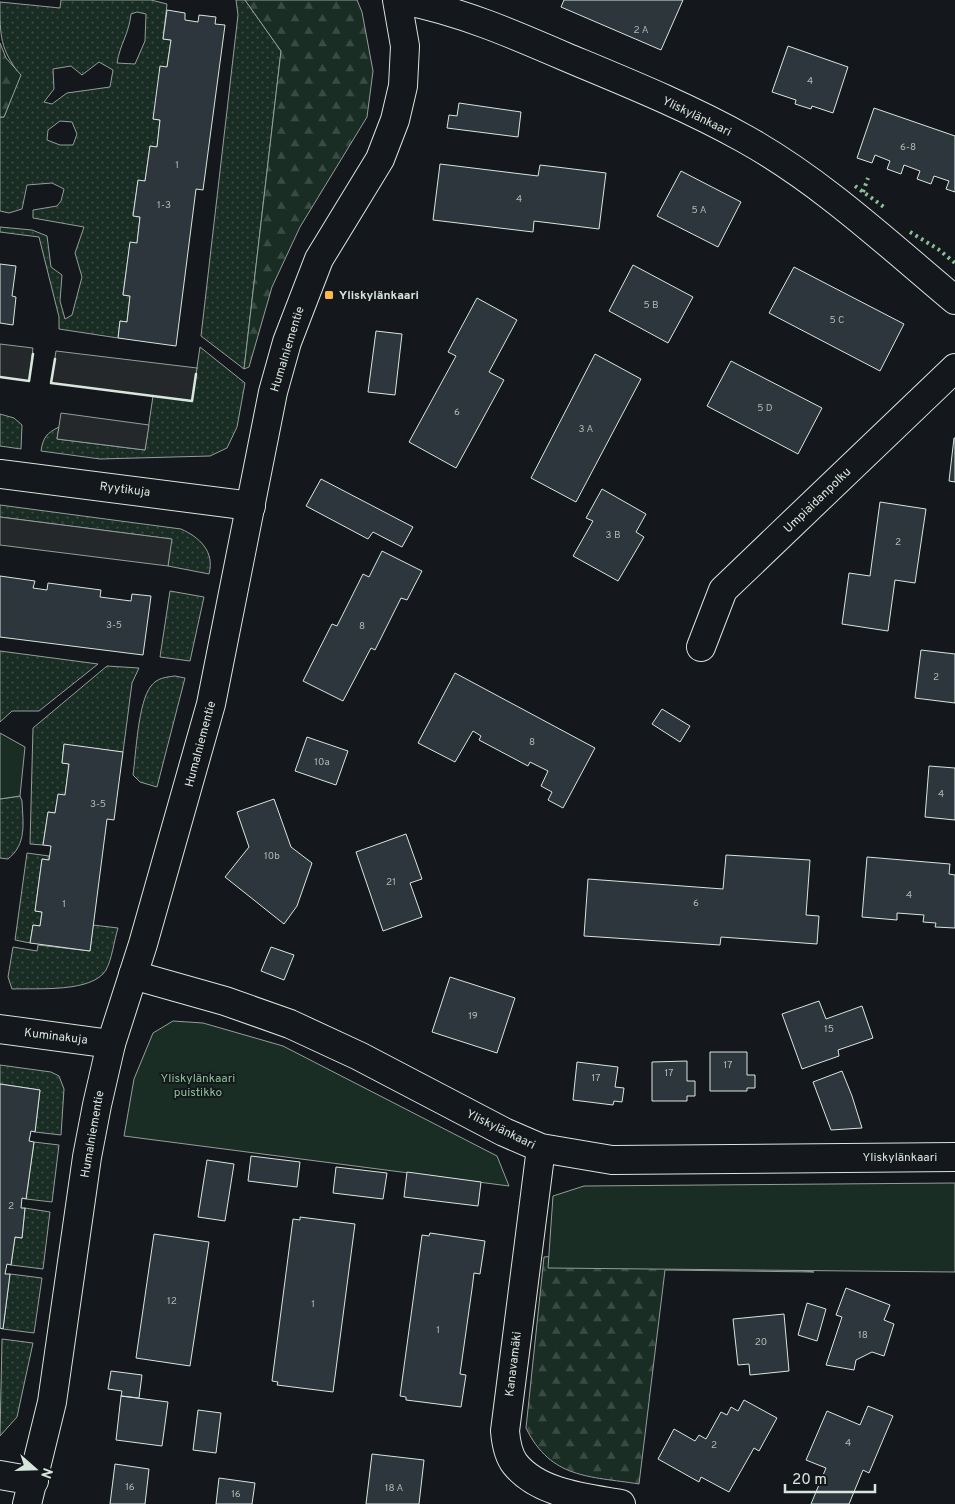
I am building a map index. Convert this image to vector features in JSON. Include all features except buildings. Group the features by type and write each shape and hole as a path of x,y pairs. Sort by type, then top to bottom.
{"street":[{"name":"Humalniementie","path":"30,1492 52,1402 87,1157 111,1044 133,975 211,704 273,392 286,342 303,296 335,230 380,158 395,120 403,86 405,46 396,0"},
{"name":"Yliskylänkaari","path":"402,0 432,6 502,30 625,82 745,139 821,189 955,300"},
{"name":"Umpiaidanpolku","path":"701,647 723,590 955,368"},
{"name":"Ryytikuja","path":"0,474 251,506"},
{"name":"Yliskylänkaari","path":"133,975 225,1001 290,1024 359,1056 504,1132 541,1148 612,1160 955,1157"},
{"name":"Kuminakuja","path":"0,1029 111,1044"},
{"name":"Kanavamäki","path":"541,1148 505,1431 507,1448 515,1464 546,1486 576,1496 621,1504"},
{"path":"0,1475 30,1492"}],"green space":[{"path":"61,0 151,0 167,4 163,39 171,40 167,67 153,119 160,120 157,147 150,146 145,181 138,181 133,215 140,217 137,243 130,243 123,295 130,296 127,322 120,321 118,338 59,329 59,317 39,237 0,232 0,227 32,230 47,236 51,267 62,275 60,301 65,319 72,315 82,277 75,253 84,227 33,218 33,210 57,206 61,201 64,189 52,183 27,185 22,209 9,213 0,211 0,117 4,117 20,75 8,57 2,42 0,2 60,8","holes":["137,12 146,14 145,41 135,64 117,63 131,14","99,62 113,70 110,87 67,93 52,104 44,102 54,89 53,69 71,66 82,75","60,121 72,122 77,134 73,145 60,145 47,140 48,130"]},
{"path":"236,0 245,0 281,51 244,369 201,336 238,15"},
{"path":"245,0 357,0 362,12 373,71 367,117 300,227 272,287 249,367 244,369 281,51"},
{"path":"0,43 6,58 21,75 4,117 0,117"},
{"path":"200,347 245,383 237,427 227,448 210,456 100,459 41,451 46,436 59,427 57,439 145,450 153,396 192,401"},
{"path":"0,414 14,418 22,425 21,449 0,446"},
{"path":"0,505 181,529 194,536 208,552 210,558 209,574 168,566 171,539 0,517"},
{"path":"170,591 204,597 190,661 160,657"},
{"path":"0,651 98,664 39,711 12,711 0,722"},
{"path":"107,666 139,668 132,683 123,752 64,745 62,763 69,764 65,795 58,795 55,813 48,812 43,845 30,844 33,728"},
{"path":"165,677 185,678 157,787 140,782 133,775 140,716 143,704 153,683"},
{"path":"0,733 25,747 20,796 0,799"},
{"path":"20,796 23,817 21,840 14,853 8,859 0,858 0,799"},
{"path":"27,853 49,856 49,860 42,859 35,911 42,912 40,926 33,925 30,943 15,940"},
{"path":"93,925 118,928 108,966 99,977 89,983 63,988 12,989 8,977 13,947 37,951 38,945 90,951"},
{"name":"Yliskylänkaari puistikko","path":"173,1021 203,1023 283,1046 497,1156 509,1186 124,1136 134,1079 153,1033"},
{"path":"0,1065 51,1072 59,1076 64,1089 61,1135 35,1132 40,1090 0,1084"},
{"path":"34,1142 59,1145 52,1202 26,1199"},
{"path":"955,1183 955,1272 548,1268 553,1196 584,1186"},
{"path":"25,1208 50,1212 43,1269 11,1265 15,1237 22,1238"},
{"path":"630,1250 814,1272 665,1270 639,1484 588,1476 560,1466 547,1457 536,1445 526,1428 544,1257"},
{"path":"10,1274 42,1278 34,1333 3,1329"},
{"path":"2,1339 33,1343 17,1417 0,1436"}],"shaded area":[{"path":"0,344 33,348 29,381 0,377"},
{"path":"56,351 197,368 192,401 51,383"},
{"path":"61,413 149,425 145,450 57,439"},
{"path":"0,517 172,539 168,566 0,545"}],"hedge":[{"path":"863,192 868,178"},
{"path":"855,186 884,207"},
{"path":"910,232 938,249 955,263"}],"wall":[{"path":"0,377 29,381 33,354"},
{"path":"55,359 51,383 192,401 196,374"}],"place":[{"name":"Yliskylänkaari","path":"329,295"}]}
